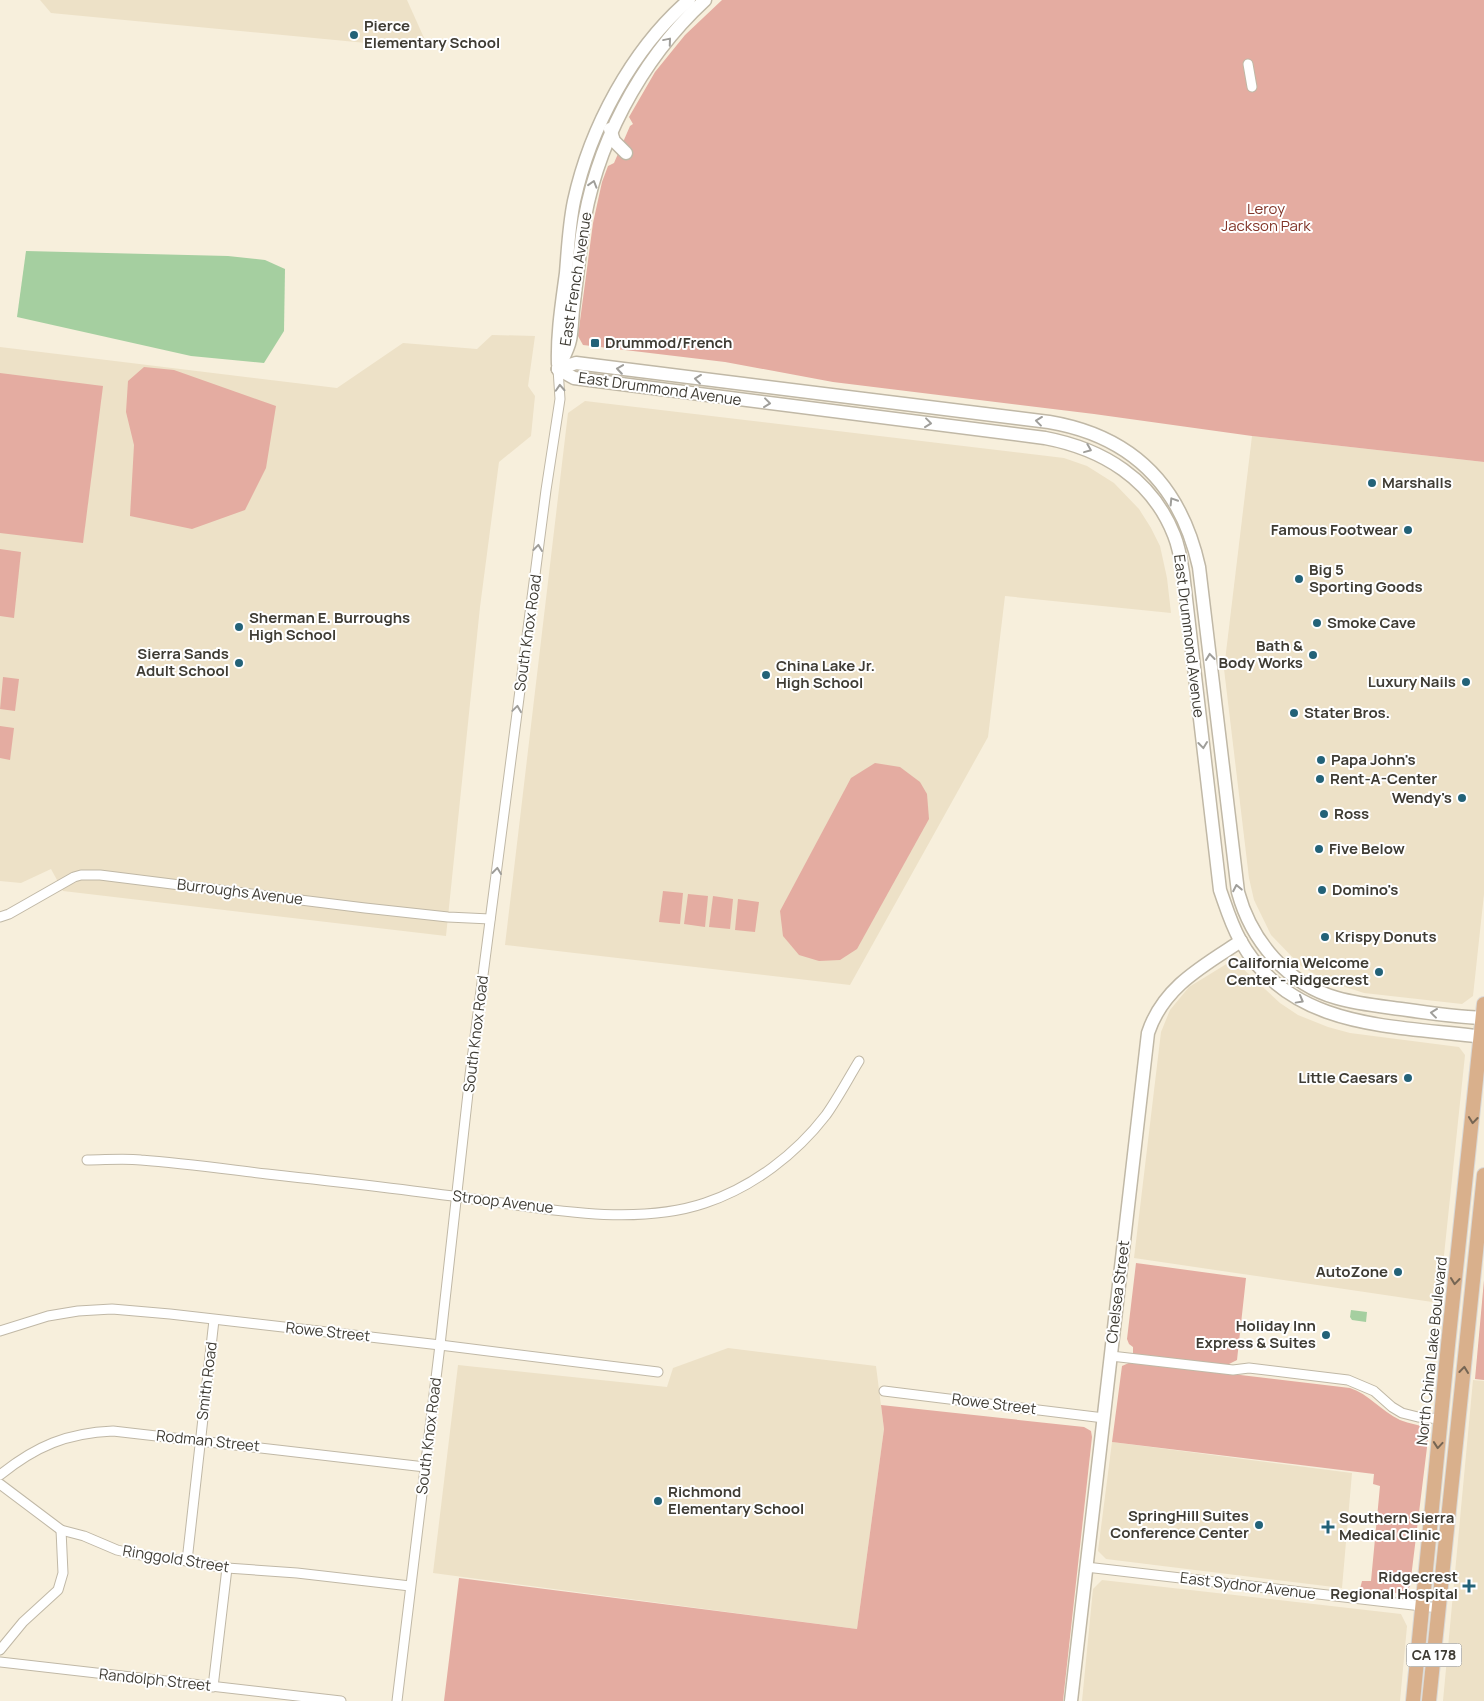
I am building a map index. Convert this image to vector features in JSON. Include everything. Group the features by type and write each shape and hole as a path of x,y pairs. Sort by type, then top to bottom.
{"main road":[{"name":"North China Lake Boulevard","path":"1413,1701 1448,1345 1484,1013"},
{"name":"CA 178","path":"1429,1701 1484,1175"},
{"path":"1448,1345 1454,1356 1451,1410 1452,1414 1459,1419"}],"street":[{"name":"East French Avenue","path":"558,369 557,340 566,271 568,236 581,174 596,132 614,95 636,60 660,30 689,0"},
{"name":"East French Avenue","path":"558,369 570,341 582,234 588,202 604,150 631,94 650,65 688,17 705,0"},
{"path":"626,153 614,141 610,120 660,30"},
{"path":"1248,64 1252,87"},
{"name":"East Drummond Avenue","path":"558,369 576,363 1049,422 1087,431 1112,442 1128,452 1146,468 1173,499 1185,520 1195,549 1200,573 1238,892 1243,910 1255,933 1279,964 1293,976 1304,984 1331,996 1375,1006 1467,1017 1484,1013"},
{"name":"South Knox Road","path":"397,1701 470,1075 546,490 560,398 558,369"},
{"name":"East Drummond Avenue","path":"558,369 574,378 1062,441 1100,454 1133,477 1159,507 1172,530 1179,552 1220,890 1241,942 1266,974 1276,983 1296,998 1327,1013 1359,1022 1482,1037"},
{"name":"Burroughs Avenue","path":"0,917 81,875 100,875 365,908 448,917 490,919"},
{"name":"Chelsea Street","path":"1071,1701 1148,1032 1153,1018 1174,988 1255,933"},
{"name":"Stroop Avenue","path":"87,1160 140,1160 556,1209 615,1214 658,1213 683,1210 708,1202 740,1187 783,1160 808,1136 827,1113 859,1061"},
{"name":"Rowe Street","path":"0,1331 48,1316 78,1311 112,1310 170,1314 658,1372"},
{"name":"Smith Road","path":"187,1561 214,1320"},
{"path":"1111,1356 1233,1370 1249,1368 1348,1380 1374,1390 1392,1407 1402,1413 1418,1417 1441,1419"},
{"name":"Rowe Street","path":"884,1391 1104,1418"},
{"name":"Rodman Street","path":"0,1475 31,1452 54,1442 79,1435 113,1432 425,1467"},
{"path":"0,1484 60,1530 63,1573 58,1590 23,1622 0,1650"},
{"name":"Ringgold Street","path":"60,1530 84,1536 117,1550 134,1554 227,1568 297,1573 410,1586"},
{"name":"East Sydnor Avenue","path":"1086,1567 1439,1608"},
{"path":"213,1687 227,1568"},
{"name":"Randolph Street","path":"0,1662 341,1701"}],"shaded area":[{"name":"Pierce Elementary School","path":"40,0 407,0 429,49 51,13"},
{"path":"26,251 228,256 265,260 285,269 284,331 264,363 191,356 17,317"},
{"name":"Sherman E. Burroughs High School","path":"492,335 535,336 528,386 535,396 531,436 499,462 480,607 446,936 63,891 51,869 21,883 0,881 0,347 337,388 403,343 477,349"},
{"name":"China Lake Jr. High School","path":"585,401 1064,458 1087,466 1114,483 1139,509 1160,546 1167,578 1171,613 1005,596 988,737 850,985 505,945 568,413"},
{"path":"1252,436 1484,462 1484,894 1473,996 1462,1004 1364,993 1318,976 1301,966 1271,935 1254,900 1249,878 1224,669"},
{"path":"1228,963 1240,966 1280,1003 1298,1015 1328,1027 1350,1033 1459,1047 1465,1055 1439,1303 1134,1258 1161,1032 1170,1010 1189,987"},
{"path":"1351,1310 1367,1312 1366,1322 1352,1320 1350,1317"},
{"name":"Richmond Elementary School","path":"728,1348 876,1366 884,1429 857,1629 433,1573 458,1365 667,1387 673,1368"},
{"name":"Ridgecrest Regional Hospital","path":"1473,1380 1484,1381 1484,1701 1443,1701"},
{"path":"1112,1442 1352,1473 1342,1588 1106,1559 1098,1551"},
{"path":"1102,1580 1401,1614 1407,1626 1400,1701 1082,1701 1093,1589"}],"green space":[{"name":"Leroy Jackson Park","path":"722,0 1484,0 1484,462 1252,436 1094,414 833,382 725,362 583,345 578,336 593,223 602,182 608,166 614,163 630,126 633,124 629,117 655,72 685,35"},
{"path":"144,367 174,370 276,406 266,468 245,510 192,529 130,516 134,445 126,412 128,381"},
{"path":"0,373 103,386 83,543 0,533"},
{"path":"0,549 21,552 14,618 0,616"},
{"path":"3,677 19,679 15,711 0,709"},
{"path":"0,726 14,728 10,760 0,758"},
{"path":"875,763 900,767 920,782 927,794 929,819 857,949 840,960 819,961 799,955 783,936 780,911 851,778"},
{"path":"663,891 683,893 680,924 659,922"},
{"path":"688,894 708,896 705,927 684,924"},
{"path":"713,896 733,899 730,929 709,927"},
{"path":"738,899 759,902 755,932 735,930"},
{"path":"1136,1263 1246,1278 1237,1360 1225,1366 1133,1354 1133,1347 1127,1339"},
{"path":"1484,1280 1484,1380 1475,1379"},
{"path":"1131,1362 1350,1388 1363,1394 1393,1416 1429,1431 1410,1586 1405,1594 1360,1589 1362,1581 1371,1581 1380,1486 1373,1484 1374,1474 1112,1442 1122,1366"},
{"path":"881,1405 1084,1427 1091,1431 1092,1437 1063,1701 444,1701 459,1578 857,1629 884,1429"}],"place":[{"name":"Pierce Elementary School","path":"354,35"},
{"name":"Drummod/French","path":"595,343"},
{"name":"Marshalls","path":"1372,483"},
{"name":"Famous Footwear","path":"1408,530"},
{"name":"Big 5 Sporting Goods","path":"1299,579"},
{"name":"Smoke Cave","path":"1317,623"},
{"name":"Sherman E. Burroughs High School","path":"239,627"},
{"name":"Bath & Body Works","path":"1313,655"},
{"name":"Sierra Sands Adult School","path":"239,663"},
{"name":"China Lake Jr. High School","path":"766,675"},
{"name":"Luxury Nails","path":"1466,682"},
{"name":"Stater Bros.","path":"1294,713"},
{"name":"Papa John's","path":"1321,760"},
{"name":"Rent-A-Center","path":"1320,779"},
{"name":"Wendy's","path":"1462,798"},
{"name":"Ross","path":"1324,814"},
{"name":"Five Below","path":"1319,849"},
{"name":"Domino's","path":"1322,890"},
{"name":"Krispy Donuts","path":"1325,937"},
{"name":"California Welcome Center - Ridgecrest","path":"1379,972"},
{"name":"Little Caesars","path":"1408,1078"},
{"name":"AutoZone","path":"1398,1272"},
{"name":"Holiday Inn Express & Suites","path":"1326,1335"},
{"name":"Richmond Elementary School","path":"658,1501"},
{"name":"SpringHill Suites Conference Center","path":"1259,1525"},
{"name":"Southern Sierra Medical Clinic","path":"1328,1527"},
{"name":"Ridgecrest Regional Hospital","path":"1469,1586"}]}
